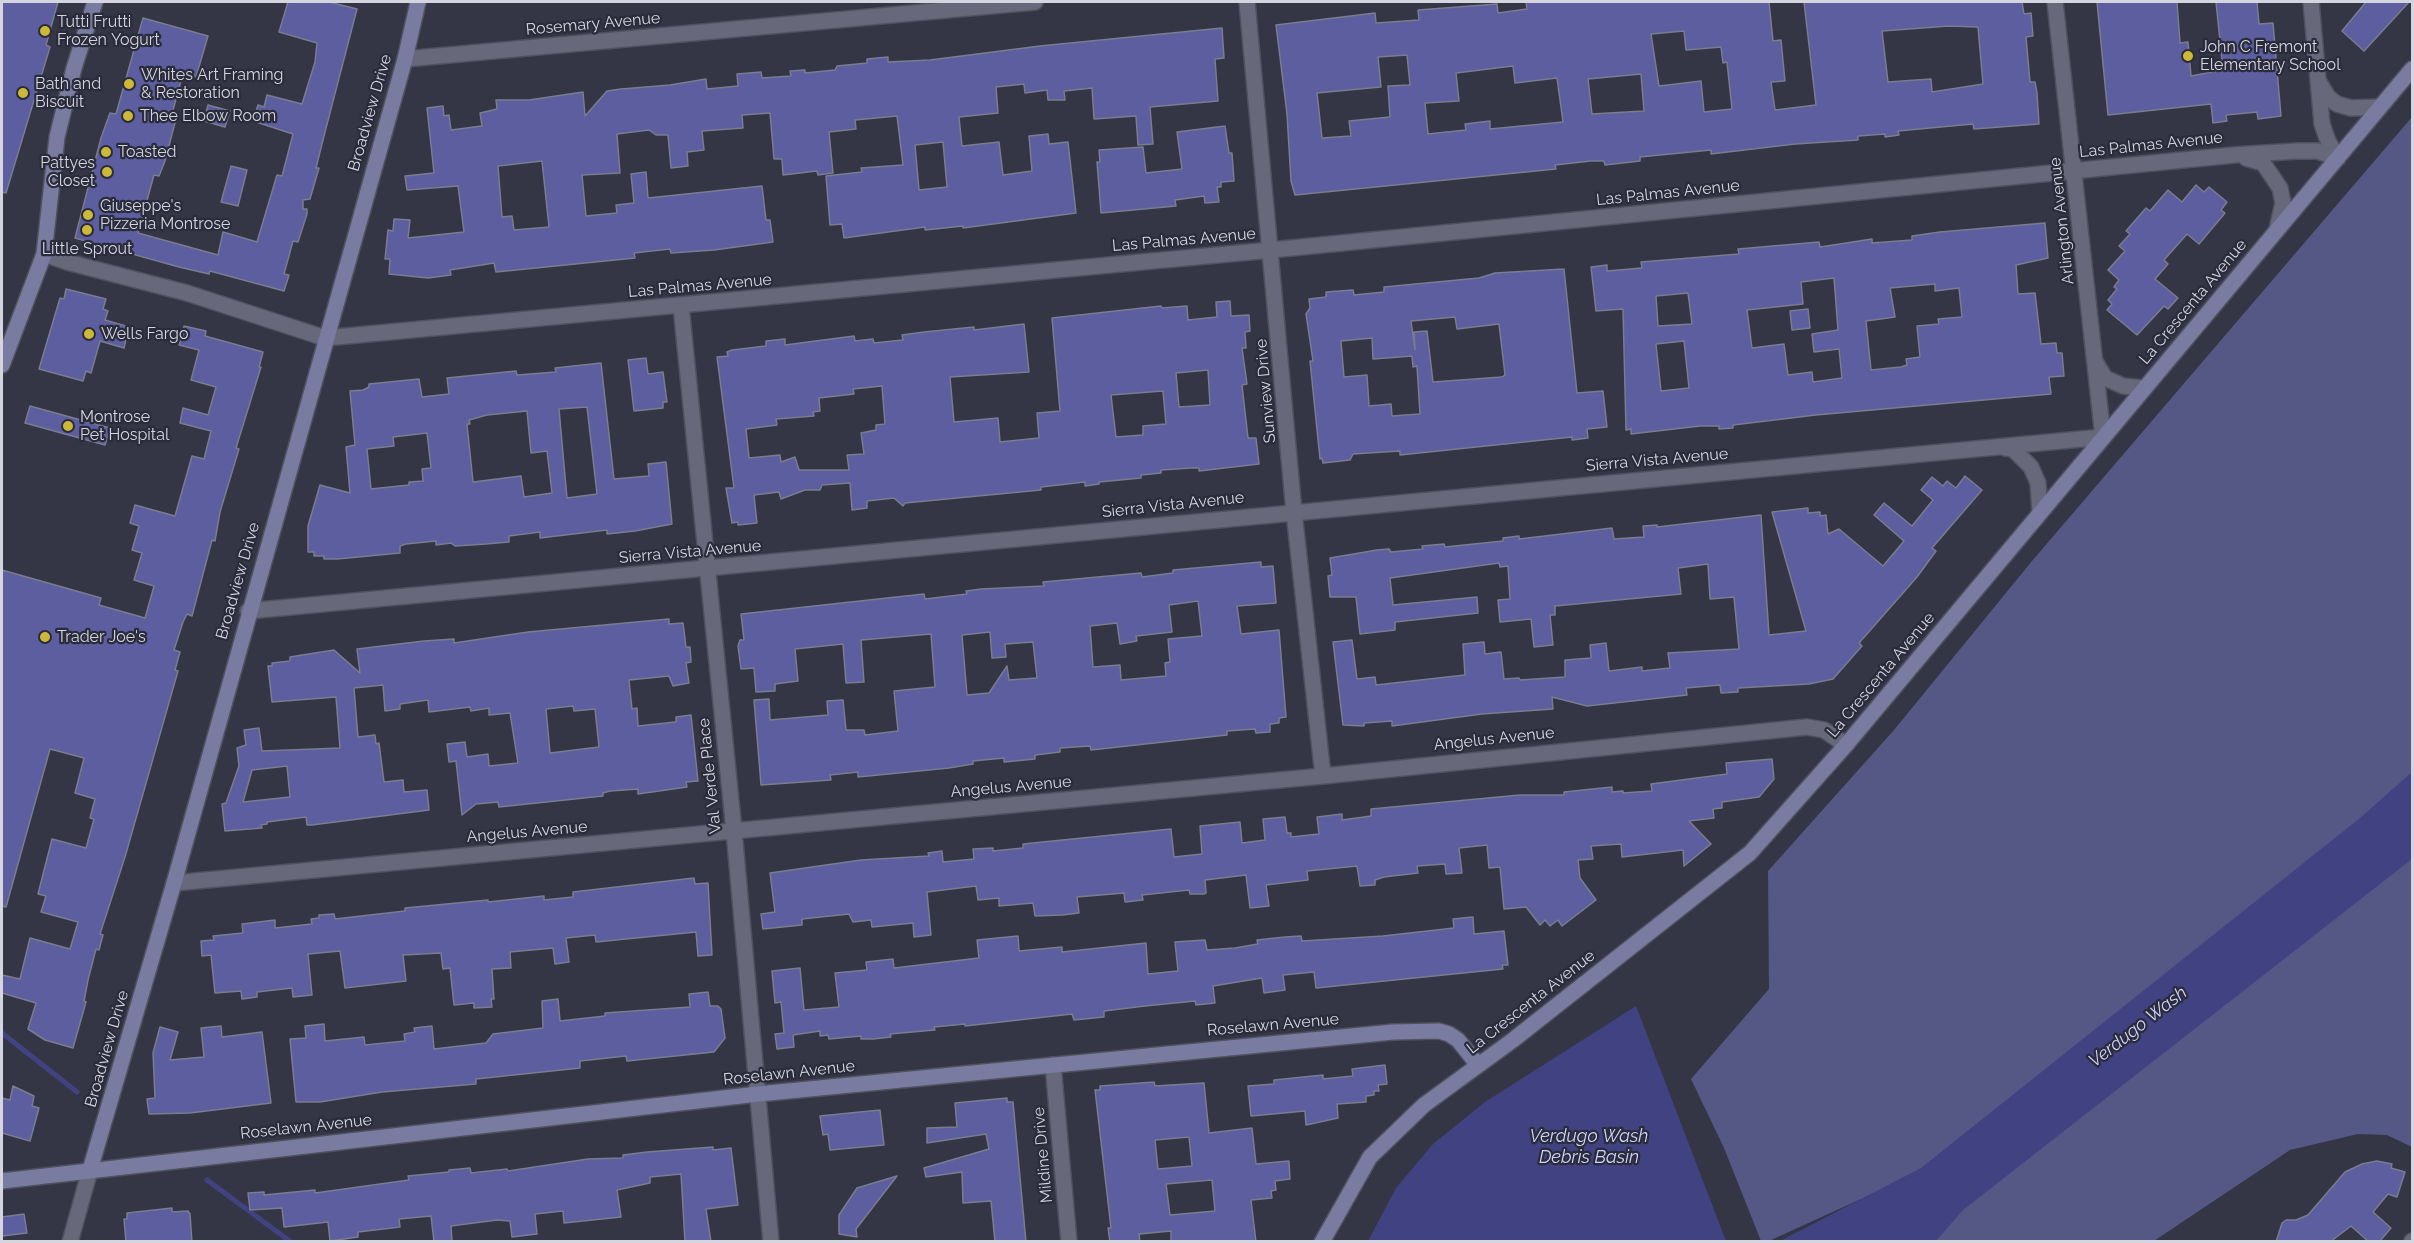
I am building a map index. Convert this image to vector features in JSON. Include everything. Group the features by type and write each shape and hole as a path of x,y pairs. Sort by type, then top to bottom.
{"street":[{"path":"2,365 44,254 57,138 74,68 95,2"},
{"name":"Broadview Drive","path":"90,1170 174,883 248,611 405,59 418,2"},
{"name":"Rosemary Avenue","path":"405,59 1035,2"},
{"name":"Sunview Drive","path":"1247,2 1294,512 1323,776"},
{"name":"Arlington Avenue","path":"2055,2 2103,437"},
{"path":"2311,2 2322,124 2338,158"},
{"name":"La Crescenta Avenue","path":"1322,1242 1370,1156 1424,1105 1750,853 1846,746 2412,69"},
{"path":"2318,80 2328,97 2337,104 2351,108 2380,107"},
{"name":"Las Palmas Avenue","path":"44,254 187,293 325,338 1271,250 2234,155 2307,151 2338,158"},
{"path":"2234,155 2263,163 2272,173 2280,188 2283,203 2277,229"},
{"name":"Val Verde Place","path":"681,306 734,831 771,1242"},
{"path":"2095,361 2104,378 2123,386 2143,388"},
{"name":"Sierra Vista Avenue","path":"248,611 2103,437"},
{"path":"1999,447 2013,449 2031,467 2038,483 2040,513"},
{"name":"Angelus Avenue","path":"174,883 1323,776 1807,727 1824,730 1846,746"},
{"name":"Roselawn Avenue","path":"2,1181 758,1094 1417,1031 1449,1034 1458,1040 1478,1065"},
{"name":"Mildine Drive","path":"1053,1065 1069,1242"},
{"path":"70,1242 90,1170"}],"shaded area":[{"path":"2412,117 2412,1147 2387,1135 2358,1134 2290,1150 2154,1241 1935,1241 1918,1173 1769,1241 1761,1241 1724,1148 1691,1079 1769,989 1768,871 1894,730 2032,561"}],"water":[{"name":"Verdugo Wash","path":"2412,772 2412,859 1963,1210 1936,1241 1780,1241 1921,1168 2360,818"},
{"name":"Verdugo Wash Debris Basin","path":"1636,1006 1726,1241 1368,1241 1396,1188 1433,1144 1485,1102"}],"building":[{"path":"2,2 58,2 46,45 50,47 6,193 2,192"},
{"path":"288,2 329,2 357,9 316,168 319,168 310,199 303,200 303,209 307,209 307,214 298,242 293,241 284,274 289,275 284,291 210,271 209,274 179,267 75,238 101,138 110,113 116,114 143,18 208,36 196,77 183,73 172,114 177,115 165,161 159,176 154,175 138,233 218,255 223,232 257,242 277,175 282,176 293,134 253,121 258,105 264,107 267,95 302,104 315,62 317,43 279,32"},
{"path":"1526,2 1769,2 1773,41 1781,40 1785,81 1771,82 1775,110 1816,105 1804,2 2022,2 2024,14 2031,13 2033,36 2026,37 2030,82 2035,82 2039,124 1974,129 1973,124 1898,131 1899,135 1858,136 1858,140 1795,144 1711,154 1711,150 1640,157 1640,161 1605,165 1604,161 1591,161 1555,165 1556,169 1295,195 1291,181 1287,114 1276,25 1375,13 1376,23 1419,20 1418,10 1497,4 1498,13 1527,9","holes":["1949,26 1978,27 1983,84 1932,92 1931,79 1888,82 1882,31","1684,31 1686,50 1721,47 1723,63 1727,62 1732,109 1704,112 1701,81 1659,86 1651,34","1407,55 1410,85 1388,86 1390,117 1349,121 1351,136 1322,138 1317,93 1381,87 1378,57","1513,66 1515,83 1557,78 1563,122 1490,129 1490,121 1465,124 1466,130 1428,134 1425,103 1459,101 1456,73","1641,74 1644,111 1592,114 1588,79"]},
{"path":"2097,2 2177,2 2180,43 2188,42 2191,76 2223,70 2216,2 2257,2 2259,24 2273,23 2281,116 2258,119 2257,112 2226,115 2227,121 2213,123 2211,104 2108,115"},
{"path":"2366,2 2409,2 2364,51 2342,31"},
{"path":"1222,28 1224,58 1215,59 1218,101 1150,107 1153,144 1138,145 1136,116 1094,119 1092,88 1064,91 1065,100 1048,100 1047,90 1025,93 1024,84 996,87 998,113 959,117 962,146 999,142 1003,175 1032,171 1029,136 1048,134 1049,144 1068,142 1076,213 963,228 963,226 925,230 925,227 844,238 842,224 830,225 826,176 862,172 861,168 903,165 897,116 855,120 856,129 829,132 833,173 818,175 817,171 783,175 782,159 774,159 770,113 742,115 743,128 702,131 704,150 687,152 688,166 671,168 668,135 656,135 649,130 617,134 620,173 582,175 586,216 617,213 616,205 634,203 631,174 646,172 648,198 762,186 766,220 770,220 773,242 671,253 670,249 634,253 635,258 496,272 494,263 450,270 451,275 428,278 389,274 390,259 385,259 388,230 393,231 394,219 410,220 408,238 464,232 458,186 407,190 405,176 434,173 427,108 443,106 444,116 449,115 451,130 482,126 480,113 497,109 496,100 529,100 583,92 585,116 607,91 706,79 707,89 738,86 737,74 761,72 762,78 791,76 790,71 805,70 805,73 835,70 837,66 867,63 867,59 888,57 888,62 930,60 1040,46","holes":["943,142 947,187 919,190 915,145","542,161 549,227 514,230 512,216 502,217 498,166"]},
{"path":"208,105 230,111 225,127 204,121"},
{"path":"1225,126 1229,153 1232,153 1234,181 1221,182 1221,187 1217,187 1219,202 1205,203 1204,196 1175,200 1176,206 1101,213 1097,162 1100,162 1099,150 1143,147 1146,173 1182,169 1177,132"},
{"path":"231,166 247,170 238,206 221,202"},
{"path":"2196,185 2204,192 2209,187 2227,202 2221,210 2225,213 2199,244 2187,234 2164,260 2168,264 2155,279 2178,298 2168,309 2164,306 2137,335 2107,310 2112,304 2108,300 2117,289 2114,287 2119,280 2108,270 2125,251 2119,246 2130,234 2126,231 2146,208 2150,211 2168,190 2182,202"},
{"path":"2045,223 2048,258 2016,265 2018,294 2035,293 2041,344 2056,343 2057,353 2062,353 2064,376 2049,377 2051,394 1816,415 1733,425 1733,428 1719,429 1719,426 1700,426 1631,434 1631,429 1626,430 1623,309 1596,311 1591,267 1607,265 1607,271 1642,268 1641,262 1739,254 1738,249 1819,242 1820,247 1872,239 1872,243 1912,240 1912,236","holes":["1834,278 1838,330 1812,334 1814,352 1839,349 1842,378 1813,382 1812,372 1788,375 1784,344 1752,348 1747,310 1803,304 1801,282","1935,284 1935,291 1959,288 1962,317 1938,319 1939,324 1917,326 1920,357 1906,359 1907,365 1901,367 1871,370 1866,321 1895,317 1890,288","1688,293 1692,324 1658,326 1656,296","1684,341 1689,388 1661,391 1656,344"]},
{"path":"1564,269 1577,393 1603,391 1607,427 1587,429 1588,438 1572,440 1572,437 1400,455 1400,451 1353,454 1350,460 1323,463 1322,458 1320,459 1310,361 1313,361 1306,314 1310,308 1309,299 1326,297 1326,292 1353,290 1354,295 1384,292 1384,287 1479,278 1495,273","holes":["1455,317 1457,329 1499,324 1505,375 1433,382 1427,331 1414,332 1415,350 1411,321","1372,338 1373,359 1412,356 1413,367 1417,366 1420,414 1392,416 1391,404 1369,406 1367,375 1344,377 1341,341"]},
{"name":"Wells Fargo","path":"66,289 106,299 103,309 108,311 105,320 129,327 124,348 100,341 91,373 86,371 83,381 39,369 60,298 64,299"},
{"path":"1230,301 1231,316 1249,315 1250,331 1245,332 1246,348 1242,348 1247,384 1242,385 1248,438 1256,438 1259,464 1199,471 1199,468 1161,470 1161,473 1141,475 1141,478 1099,482 1099,484 1085,486 1085,482 1041,487 1041,490 905,503 903,506 894,498 867,501 867,508 852,510 850,483 822,485 820,490 805,490 781,499 779,492 754,495 757,523 738,525 738,522 732,523 726,488 734,488 717,357 728,356 727,352 766,346 766,341 785,339 785,345 854,336 855,341 873,339 874,343 903,340 902,335 924,332 974,327 974,330 1024,324 1029,372 950,377 954,422 998,418 1000,442 1039,438 1037,413 1060,411 1052,318 1161,306 1162,308 1187,306 1188,320 1217,317 1216,302","holes":["1208,370 1210,405 1179,407 1176,373","882,386 885,424 876,425 876,430 861,433 864,454 847,455 849,470 799,470 795,457 781,462 780,455 749,458 746,429 777,425 776,419 814,416 813,412 820,411 819,398 854,394 853,389","1163,391 1166,424 1143,426 1143,435 1116,437 1111,395"]},
{"path":"1808,309 1810,328 1792,330 1790,311"},
{"path":"184,326 206,331 205,336 263,352 259,367 261,367 236,448 239,449 220,512 215,541 212,540 192,616 187,614 174,650 180,652 175,670 178,671 125,857 100,934 103,935 99,950 96,949 84,1001 86,1002 73,1048 45,1040 28,1029 36,1003 2,993 2,975 20,979 30,938 70,949 78,922 41,912 46,896 38,894 52,839 86,848 94,819 90,818 95,799 75,793 84,758 50,749 6,907 2,906 2,570 101,598 99,605 145,618 154,586 134,580 142,553 132,550 139,526 130,523 135,505 175,516 192,456 204,459 211,431 180,423 183,408 208,415 216,387 191,380 199,350 179,345"},
{"path":"646,358 648,374 663,372 667,402 663,402 663,408 634,411 628,360"},
{"path":"601,363 614,479 649,476 648,464 666,462 672,524 607,534 607,530 540,538 540,532 509,536 509,542 486,544 436,545 436,541 406,544 400,546 400,553 337,559 324,559 324,556 314,556 314,552 308,552 308,526 320,485 350,493 346,447 355,445 350,391 363,390 369,387 369,384 419,379 422,397 449,394 447,378 516,371 517,375 556,372 555,368","holes":["587,407 597,494 567,498 559,409","527,411 531,453 547,451 552,493 524,497 521,476 473,482 467,424 470,424 469,420 487,415","427,433 431,468 422,469 423,481 409,482 409,485 371,489 367,449 394,446 393,437"]},
{"name":"Montrose Pet Hospital","path":"30,406 110,428 105,445 25,423"},
{"path":"1965,476 1982,490 1932,548 1936,551 1917,577 1859,643 1862,646 1833,679 1809,684 1738,688 1738,692 1721,693 1720,685 1686,688 1687,695 1587,706 1552,697 1553,709 1482,714 1392,726 1392,721 1364,723 1364,726 1343,725 1333,642 1352,640 1357,679 1375,677 1376,685 1465,675 1463,644 1484,642 1485,654 1501,652 1504,679 1519,678 1520,680 1565,677 1565,660 1591,658 1590,645 1606,643 1609,671 1642,667 1642,671 1670,668 1668,653 1739,649 1734,597 1710,599 1708,564 1678,568 1681,594 1555,606 1555,615 1550,615 1553,645 1534,647 1531,619 1500,622 1498,600 1510,599 1508,566 1500,567 1499,563 1390,578 1393,605 1477,597 1478,613 1395,622 1395,630 1360,634 1356,597 1330,597 1328,576 1332,575 1330,558 1377,550 1389,549 1391,552 1423,549 1422,546 1444,544 1445,547 1503,541 1503,538 1519,536 1519,539 1612,528 1614,539 1644,537 1643,526 1657,525 1657,527 1761,515 1769,635 1806,631 1772,512 1808,508 1808,513 1820,512 1820,516 1826,515 1828,534 1839,529 1883,566 1904,541 1874,515 1884,503 1912,526 1933,500 1921,490 1932,477 1943,486 1947,481 1956,488"},
{"path":"1261,562 1261,567 1273,566 1276,603 1237,606 1241,634 1279,630 1286,717 1279,718 1279,723 1270,724 1270,732 1256,733 1255,729 1227,731 1227,735 1091,750 1090,746 1060,748 1060,752 1035,755 1035,759 1004,762 1004,758 973,761 973,764 949,768 858,777 858,772 830,775 831,780 761,785 754,700 769,699 770,720 828,715 827,701 843,700 846,730 864,730 865,735 898,731 894,691 935,687 931,634 861,640 864,682 846,683 843,644 795,649 798,681 775,684 775,691 756,692 754,668 741,669 738,646 740,640 744,640 741,614 924,594 925,599 967,594 966,591 981,589 1044,586 1043,582 1141,573 1142,577 1173,573 1173,570","holes":["1198,601 1202,636 1168,639 1170,662 1165,663 1166,676 1121,680 1120,665 1093,667 1090,626 1117,623 1120,644 1137,641 1136,636 1172,632 1169,605","990,632 992,658 1006,657 1005,644 1033,642 1037,678 1009,680 1007,666 989,693 967,695 962,635"]},
{"path":"669,619 669,624 683,623 686,647 690,647 691,662 686,663 689,683 673,686 669,676 629,680 632,709 637,708 638,726 676,722 676,717 691,715 698,781 686,782 687,787 638,794 638,789 610,791 603,793 603,796 499,807 498,802 476,804 462,815 456,761 449,762 447,744 465,742 467,757 488,754 489,766 518,763 510,713 489,715 489,708 471,711 470,707 429,712 428,700 400,704 400,709 385,711 383,685 354,688 358,737 375,735 376,744 379,743 384,782 403,780 404,792 427,790 429,810 312,825 307,825 306,817 267,822 261,825 262,828 225,831 222,804 226,803 239,766 237,748 246,745 244,730 259,728 262,751 340,748 336,697 272,702 268,666 272,666 272,663 290,661 290,657 334,650 360,673 357,649 454,639 454,643 528,632","holes":["573,706 574,711 595,709 599,747 550,753 546,709","287,766 290,797 243,802 252,770"]},
{"path":"1772,759 1774,779 1759,797 1722,802 1722,808 1713,809 1714,818 1689,821 1711,844 1684,866 1683,850 1622,857 1621,844 1591,846 1593,859 1578,860 1580,878 1596,900 1562,926 1558,920 1550,926 1545,920 1540,925 1526,907 1504,909 1500,867 1489,868 1487,845 1459,848 1462,873 1446,874 1445,864 1417,866 1418,873 1384,877 1375,880 1375,885 1360,886 1357,866 1307,871 1308,880 1266,885 1269,906 1250,908 1246,875 1205,880 1206,893 1204,894 1190,894 1189,890 1142,895 1143,900 1125,902 1124,893 1077,897 1079,913 1062,915 1035,916 1033,903 999,906 999,898 978,900 976,886 927,892 931,935 914,937 913,923 872,927 871,920 853,922 849,914 802,919 802,925 763,929 761,914 775,912 770,873 861,860 929,856 928,853 942,851 943,862 974,859 973,849 993,848 993,851 1023,848 1023,844 1171,829 1174,857 1202,854 1200,826 1240,822 1242,843 1265,840 1263,819 1285,817 1287,833 1291,833 1291,837 1319,834 1317,817 1342,814 1342,820 1371,816 1371,809 1520,795 1564,795 1564,792 1612,787 1612,792 1652,791 1651,784 1727,774 1726,763"},
{"path":"694,878 695,884 708,883 712,955 698,956 696,932 596,942 595,935 566,938 569,962 555,964 553,948 510,952 511,968 492,969 494,999 491,999 492,1007 474,1008 474,1003 454,1005 450,968 443,969 441,953 403,955 406,981 345,988 340,951 308,954 312,995 293,997 292,988 257,992 257,997 242,999 241,991 215,993 211,955 202,956 201,941 214,940 213,936 243,933 242,924 275,920 275,928 312,924 311,919 319,918 319,915 334,914 335,919 405,911 405,908 488,900 488,902 544,896 544,900 573,897 573,892"},
{"path":"1473,917 1474,934 1504,931 1508,965 1502,965 1503,969 1316,988 1314,972 1283,975 1285,990 1264,993 1262,978 1213,986 1215,1003 1196,1005 1195,1001 1145,1006 1104,1011 1104,1017 1074,1020 1072,1014 965,1026 965,1024 934,1027 935,1030 890,1034 891,1037 873,1039 861,1039 861,1036 829,1039 828,1035 820,1036 820,1031 793,1035 794,1047 777,1049 775,1034 784,1033 781,1002 775,1003 772,971 800,968 804,1010 839,1007 835,973 867,970 866,962 893,959 894,968 979,958 977,940 1018,936 1019,951 1062,947 1062,952 1146,943 1148,974 1178,971 1175,942 1205,940 1207,950 1235,948 1258,944 1257,940 1285,937 1301,936 1302,941 1383,936 1454,928 1453,919"},
{"path":"708,992 710,1006 718,1006 721,1009 725,1038 714,1052 627,1061 626,1056 580,1061 580,1068 476,1079 476,1084 382,1092 320,1102 296,1102 290,1039 306,1038 305,1026 324,1024 325,1041 364,1037 365,1045 405,1041 404,1034 415,1032 414,1028 432,1026 434,1049 486,1043 493,1034 543,1028 542,1001 558,999 560,1021 605,1016 605,1013 690,1007 689,994"},
{"path":"221,1026 222,1037 262,1032 271,1103 190,1113 149,1114 147,1099 155,1098 153,1053 160,1027 178,1032 170,1060 204,1057 201,1028"},
{"path":"1385,1065 1387,1084 1378,1085 1379,1091 1374,1091 1374,1095 1366,1096 1366,1102 1337,1104 1338,1118 1306,1125 1305,1111 1251,1116 1248,1086 1274,1084 1274,1080 1323,1075 1323,1079 1353,1076 1352,1069"},
{"path":"1154,1082 1155,1086 1204,1083 1209,1133 1252,1128 1256,1164 1289,1161 1290,1179 1275,1181 1276,1190 1271,1191 1272,1198 1251,1200 1256,1242 1171,1242 1171,1231 1139,1234 1140,1242 1110,1242 1108,1228 1111,1228 1095,1090 1100,1090 1100,1086","holes":["1189,1137 1192,1166 1158,1169 1155,1140","1212,1180 1215,1211 1170,1215 1166,1184"]},
{"path":"13,1086 34,1096 32,1106 39,1108 30,1141 2,1133 2,1098 10,1100"},
{"path":"1007,1098 1007,1102 1013,1102 1026,1242 995,1242 991,1201 963,1203 962,1172 926,1177 924,1168 989,1149 986,1134 927,1143 927,1128 957,1127 955,1103"},
{"path":"880,1110 884,1145 830,1150 828,1134 823,1135 820,1116"},
{"path":"713,1147 713,1150 731,1148 738,1205 706,1209 711,1242 685,1242 681,1174 650,1177 650,1183 617,1190 621,1217 564,1223 563,1211 535,1214 537,1234 512,1237 510,1221 497,1220 451,1226 452,1242 434,1242 431,1216 399,1219 400,1227 358,1232 358,1237 330,1241 328,1222 284,1227 282,1208 250,1210 248,1193 264,1192 264,1195 315,1190 315,1193 409,1180 408,1176 449,1172 449,1170 470,1168 471,1173 507,1169 508,1171 588,1159 623,1158 623,1155 647,1152"},
{"path":"2377,1161 2392,1164 2391,1168 2405,1172 2397,1197 2388,1194 2373,1212 2391,1228 2379,1242 2369,1242 2351,1226 2330,1242 2276,1242 2282,1223 2308,1215 2345,1172 2362,1164"},
{"path":"897,1176 856,1229 857,1237 839,1234 839,1215 857,1188"},
{"path":"172,1208 172,1212 188,1211 190,1214 192,1242 126,1242 124,1219 127,1219 127,1213"},
{"path":"24,1214 27,1233 2,1236 2,1217"}],"waterway":[{"path":"2,1033 77,1092"},
{"path":"207,1180 291,1242"}],"place":[{"name":"Tutti Frutti Frozen Yogurt","path":"45,31"},
{"name":"John C Fremont Elementary School","path":"2188,56"},
{"name":"Whites Art Framing & Restoration","path":"129,84"},
{"name":"Bath and Biscuit","path":"23,93"},
{"name":"Thee Elbow Room","path":"128,116"},
{"name":"Toasted","path":"106,152"},
{"name":"Pattyes Closet","path":"107,172"},
{"name":"Giuseppe's Pizzeria Montrose","path":"88,215"},
{"name":"Little Sprout","path":"87,230"},
{"name":"Wells Fargo","path":"89,334"},
{"name":"Montrose Pet Hospital","path":"68,426"},
{"name":"Trader Joe's","path":"45,637"}]}
